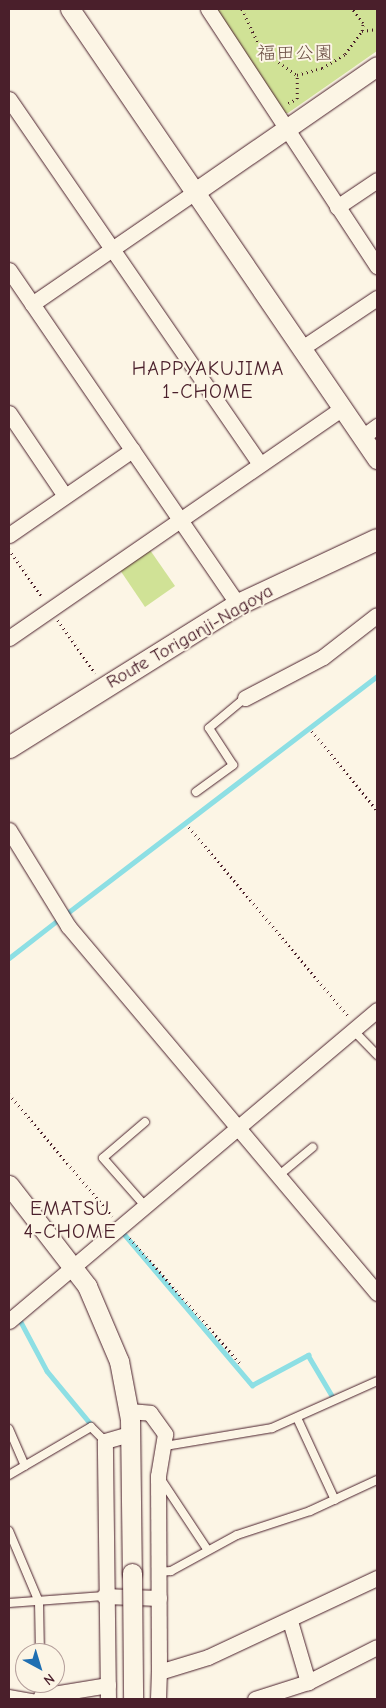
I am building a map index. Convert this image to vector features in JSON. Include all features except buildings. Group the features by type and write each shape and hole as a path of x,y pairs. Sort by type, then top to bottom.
{"main road":[{"name":"Route Toriganji-Nagoya","path":"9,746 238,604 377,539"}],"street":[{"path":"70,9 343,408 370,431 377,459"},
{"path":"208,9 272,112 377,266"},
{"path":"32,304 377,66"},
{"path":"9,99 260,464"},
{"path":"337,208 377,180"},
{"path":"9,270 238,604"},
{"path":"302,348 377,298"},
{"path":"9,638 179,519 343,408"},
{"path":"9,413 65,496"},
{"path":"9,535 132,450"},
{"path":"245,698 323,657 377,615"},
{"path":"9,830 68,926 376,1291"},
{"path":"9,1321 239,1129 377,1010"},
{"path":"9,1185 74,1266 110,1333 129,1411 133,1699"},
{"path":"129,1411 150,1413 165,1434 165,1446 158,1454 158,1699"},
{"path":"39,1694 108,1692 104,1596 105,1441 130,1434"},
{"path":"159,1672 208,1657 377,1578"},
{"path":"104,1596 159,1598"},
{"path":"290,1620 308,1682"},
{"path":"255,1699 308,1682 377,1647"}],"lane":[{"path":"196,792 233,765 209,728 245,698"},
{"path":"355,1028 377,1055"},
{"path":"145,1122 104,1158 146,1207"},
{"path":"278,1176 312,1147"},
{"path":"165,1446 298,1420 377,1381"},
{"path":"298,1420 335,1500"},
{"path":"9,1475 91,1427 105,1441"},
{"path":"9,1428 25,1466"},
{"path":"158,1476 207,1549"},
{"path":"158,1572 171,1572 207,1549 335,1500 377,1480"},
{"path":"9,1531 39,1602 40,1643"},
{"path":"9,1603 104,1596"},
{"path":"9,1694 39,1694"}],"path":[{"path":"242,9 262,51 297,76"},
{"path":"297,76 334,62 362,31 363,23 352,9"},
{"path":"362,31 377,28"},
{"path":"272,112 297,99 297,76"},
{"path":"312,731 377,810"},
{"path":"189,826 355,1028"}],"green space":[{"name":"福田公園","path":"215,9 377,9 377,51 288,113 280,113"},
{"path":"150,550 175,586 145,607 120,570"}],"waterway":[{"path":"66,914 377,676"},
{"path":"9,958 58,920"},
{"path":"125,1235 252,1385 308,1355 334,1399"},
{"path":"21,1322 47,1371 90,1423"}],"district":[{"name":"HAPPYAKUJIMA 1-CHOME","path":"208,380"},
{"name":"EMATSU 4-CHOME","path":"70,1220"}]}
